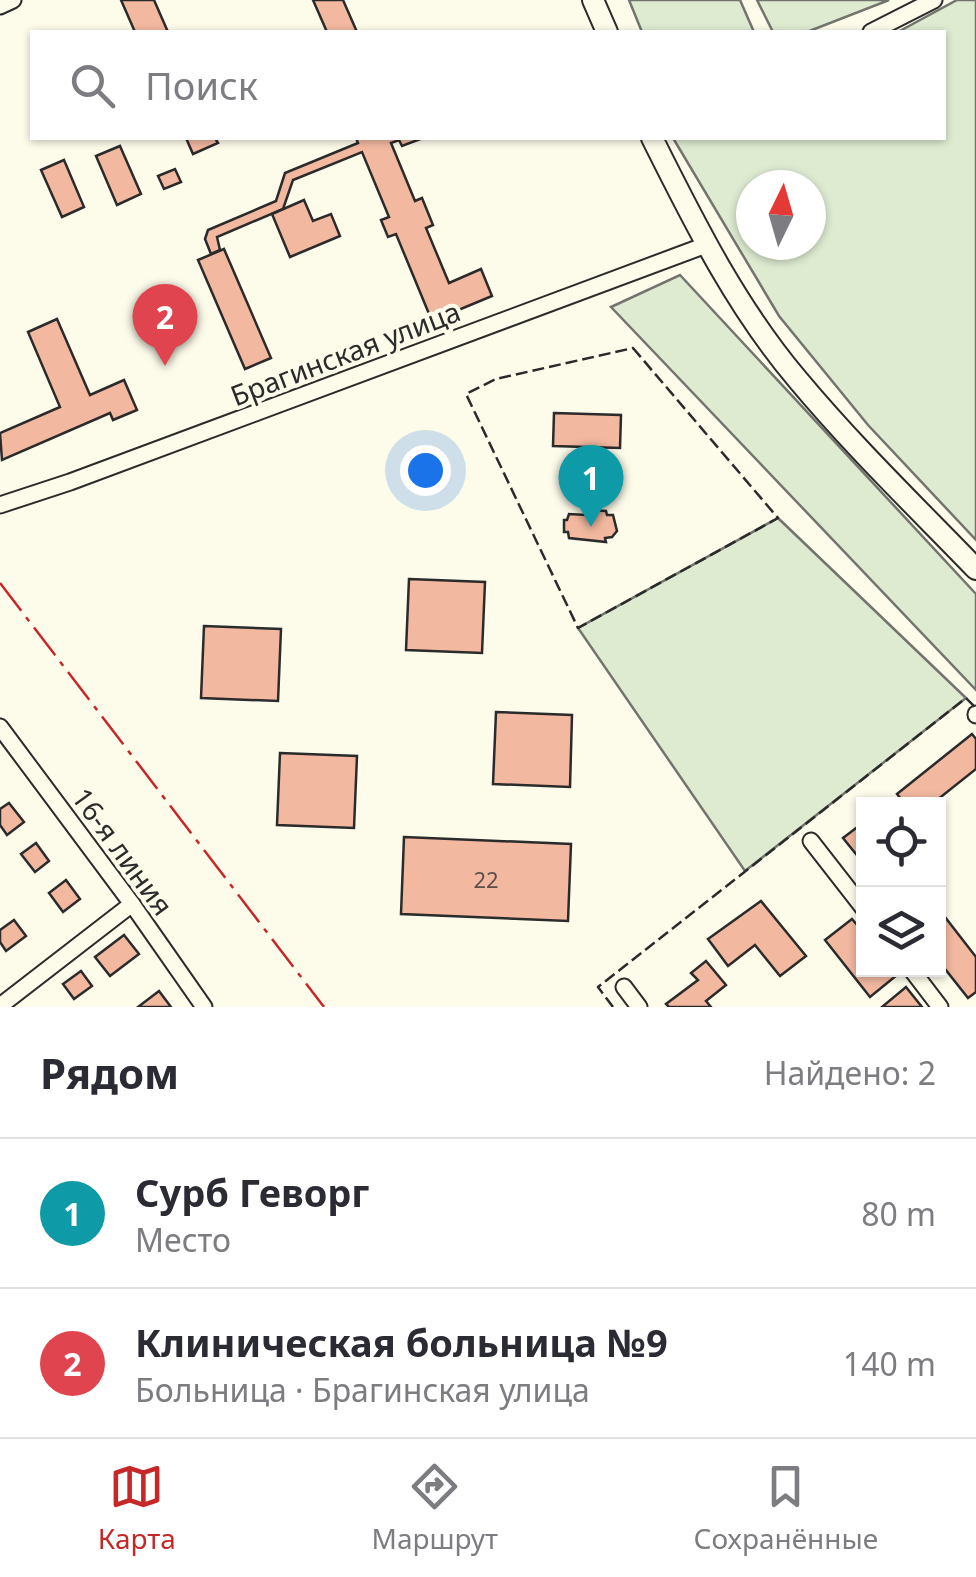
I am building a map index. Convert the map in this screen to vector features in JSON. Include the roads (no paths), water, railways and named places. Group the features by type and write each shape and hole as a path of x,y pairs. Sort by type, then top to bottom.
{"main road":[{"path":"592,0 606,30"},
{"path":"653,140 730,286 796,378 976,569"}],"street":[{"path":"0,6 13,0"},
{"path":"875,30 934,0"},
{"name":"Брагинская улица","path":"0,505 706,245"},
{"name":"16-я линия","path":"0,728 204,1007"},
{"path":"812,842 856,899"},
{"path":"0,1006 132,904"},
{"path":"916,977 940,1007"},
{"path":"624,986 639,1007"}],"place":[{"name":"Клиническая больница №9","path":"165,366"},
{"name":"Сурб Геворг","path":"591,527"}]}
